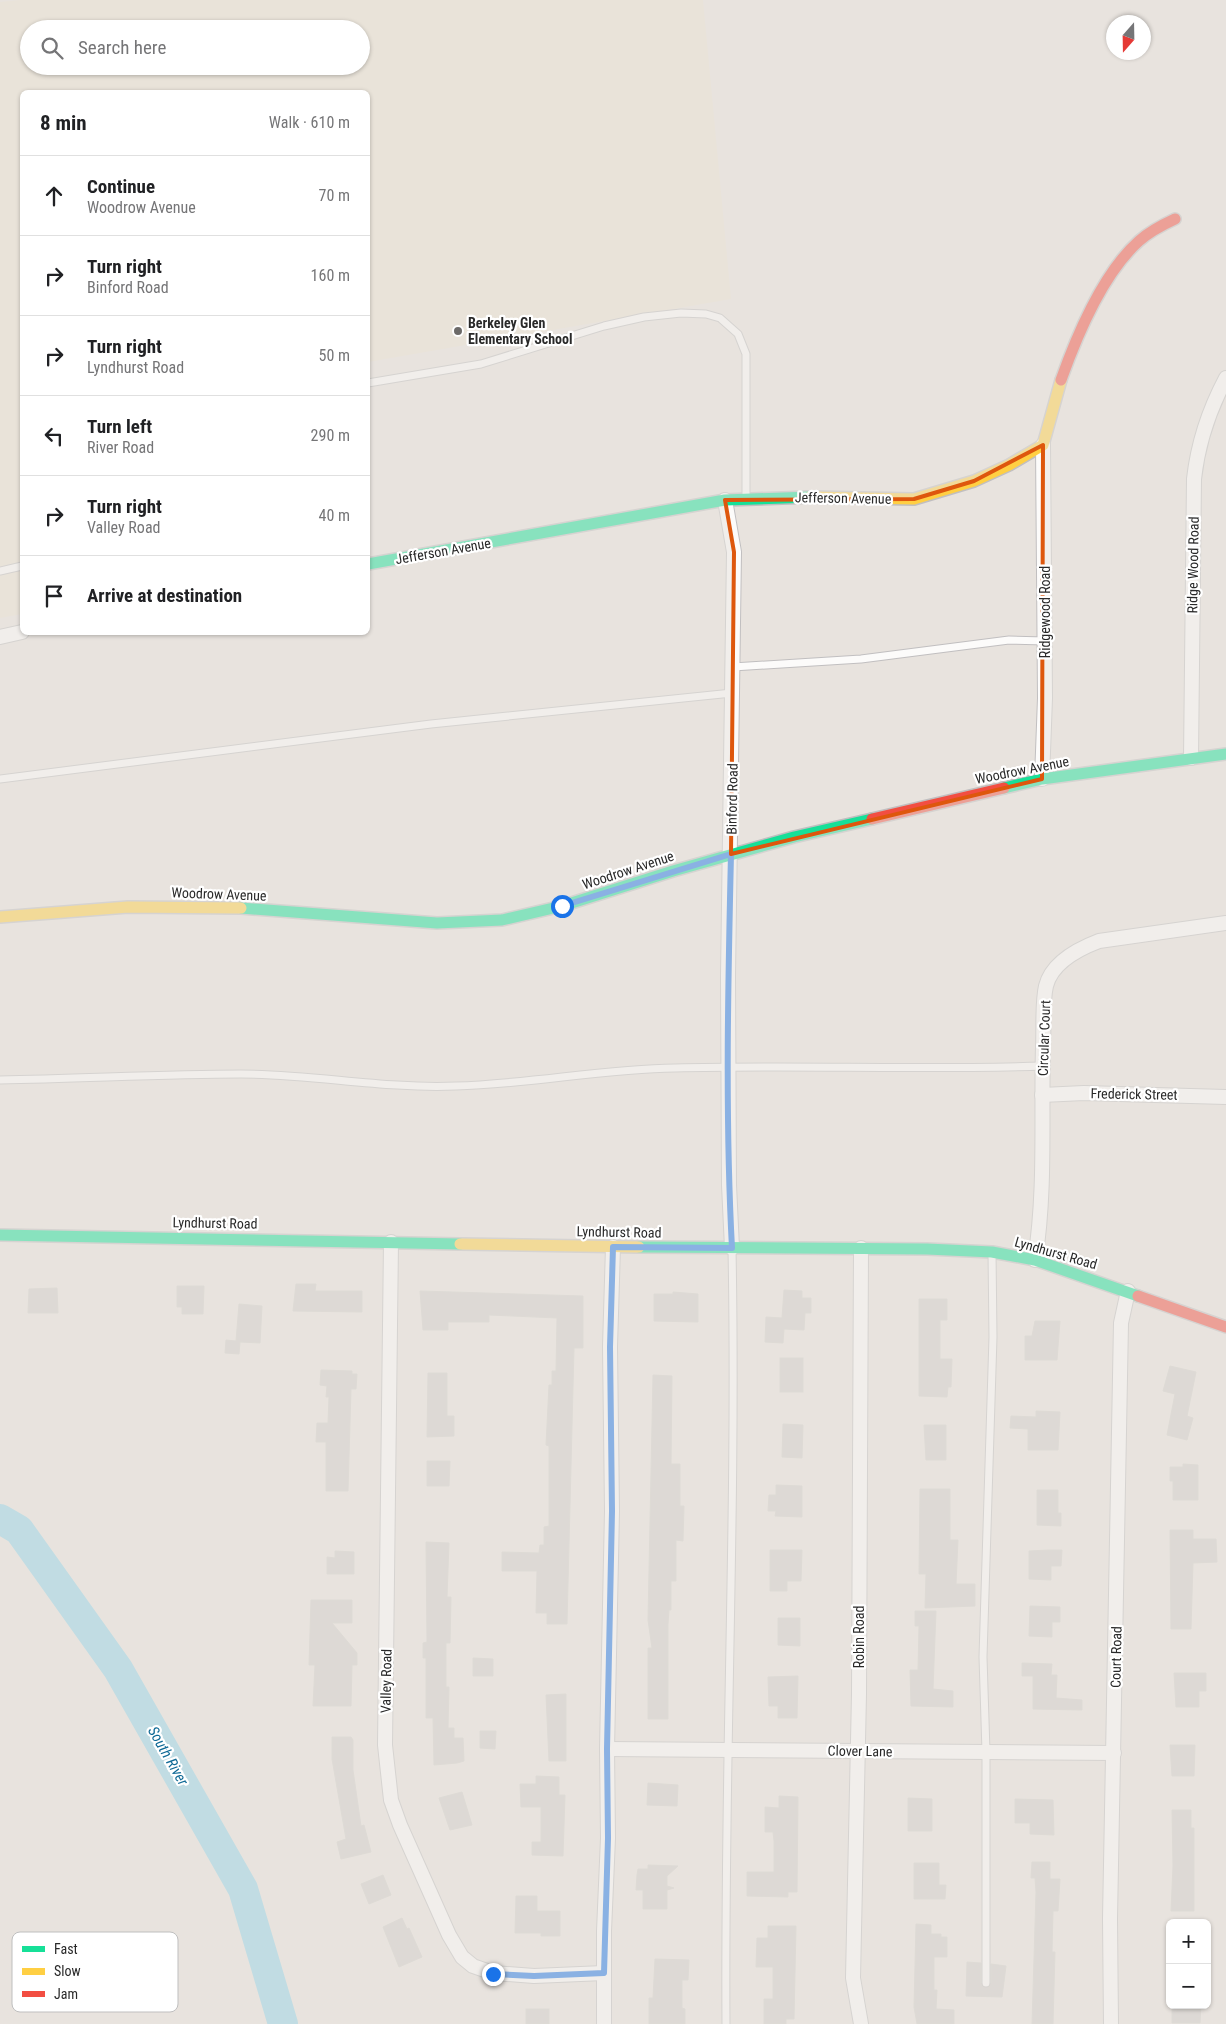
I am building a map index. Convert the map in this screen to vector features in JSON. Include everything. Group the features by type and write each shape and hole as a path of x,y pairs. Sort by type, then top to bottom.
{"street":[{"path":"1043,445 1047,422 1070,359 1107,284 1136,244 1152,230 1175,219"},
{"name":"Ridge Wood Road","path":"1191,758 1194,479 1197,458 1212,406 1226,378"},
{"name":"Jefferson Avenue","path":"370,564 725,500 746,498 914,499 974,481 1009,465 1043,445"},
{"name":"Ridgewood Road","path":"1042,779 1045,640 1043,445"},
{"name":"Binford Road","path":"725,500 734,552 728,1069 729,1185 732,1248"},
{"path":"0,637 20,632"},
{"name":"Woodrow Avenue","path":"0,917 128,907 221,907 362,919 437,923 502,920 555,908 731,854 1042,779 1226,754"},
{"name":"Circular Court","path":"1035,1260 1041,1212 1042,1095 1046,986 1052,974 1066,958 1081,948 1099,941 1226,923"},
{"name":"Frederick Street","path":"1042,1095 1084,1093 1226,1097"},
{"name":"Lyndhurst Road","path":"0,1235 613,1247 861,1248 992,1252 1035,1260 1128,1291 1226,1327"},
{"name":"Valley Road","path":"391,1242 386,1745 392,1800 404,1834 449,1935 462,1957 473,1966 493,1974 534,1976 604,1973"},
{"path":"604,2024 612,1511 610,1347 613,1247"},
{"name":"Robin Road","path":"861,1248 857,1751 853,1978 861,2024"},
{"name":"Court Road","path":"1111,2024 1121,1322 1128,1291"},
{"name":"Clover Lane","path":"607,1749 728,1748 857,1751 1114,1752"}],"lane":[{"path":"370,383 504,358 604,326 644,317 706,314 720,318 738,334 746,354 746,498"},
{"path":"0,570 20,566"},
{"path":"733,666 861,660 1009,640 1045,640"},
{"path":"0,779 421,725 733,693"},
{"path":"0,1080 241,1074 414,1086 456,1086 532,1081 613,1070 1043,1066"},
{"path":"726,2024 734,1383 732,1248"},
{"path":"986,1982 984,1657 992,1337 992,1252"}],"highlighted area":[{"path":"1043,445 1042,779 731,854 734,552 725,500 914,499 974,481"}],"shaded area":[{"name":"Berkeley Glen Elementary School","path":"20,0 703,0 731,299 370,362 370,90 20,90 20,614 0,618 0,2"}],"building":[{"path":"296,1284 316,1284 315,1291 362,1291 362,1312 293,1311"},
{"path":"177,1286 204,1286 203,1314 182,1314 182,1307 177,1307"},
{"path":"57,1288 58,1313 28,1313 29,1289"},
{"path":"784,1290 802,1291 802,1298 811,1298 811,1313 805,1313 804,1330 784,1329 783,1343 765,1342 766,1317 782,1318"},
{"path":"420,1291 583,1296 583,1348 574,1348 567,1624 547,1624 547,1613 536,1613 537,1571 502,1571 502,1552 539,1553 540,1545 544,1545 544,1527 549,1526 549,1446 546,1445 549,1385 552,1385 552,1371 556,1371 557,1318 489,1315 489,1322 448,1322 448,1330 423,1330"},
{"path":"673,1292 698,1294 698,1322 654,1321 654,1294 673,1294"},
{"path":"919,1299 947,1299 947,1320 940,1320 940,1359 952,1359 951,1387 948,1387 947,1397 919,1396"},
{"path":"239,1304 262,1306 260,1343 240,1342 239,1354 225,1353 226,1340 236,1341"},
{"path":"1035,1321 1060,1321 1057,1360 1025,1360 1025,1336 1032,1336"},
{"path":"780,1358 803,1358 803,1392 780,1392"},
{"path":"1170,1366 1196,1372 1187,1416 1193,1418 1187,1440 1167,1435 1175,1394 1163,1391"},
{"path":"321,1370 352,1371 352,1374 357,1374 356,1389 351,1389 348,1491 326,1491 326,1442 316,1442 317,1423 328,1423 329,1397 326,1397 327,1386 320,1385"},
{"path":"428,1373 447,1373 447,1416 454,1416 454,1436 427,1437"},
{"path":"653,1375 672,1376 671,1464 680,1464 680,1506 684,1506 683,1541 676,1540 676,1581 671,1581 671,1610 669,1610 668,1624 668,1719 648,1719 648,1648 652,1648 648,1620"},
{"path":"1036,1411 1060,1412 1058,1450 1028,1450 1028,1429 1010,1428 1011,1416 1036,1417"},
{"path":"783,1424 803,1425 802,1458 782,1457"},
{"path":"924,1425 946,1425 946,1460 926,1460"},
{"path":"427,1461 450,1461 449,1486 427,1486"},
{"path":"1183,1464 1198,1465 1198,1500 1173,1500 1173,1481 1170,1481 1170,1467 1183,1467"},
{"path":"776,1485 802,1486 802,1517 775,1516 776,1511 768,1511 769,1495 776,1495"},
{"path":"920,1489 950,1489 950,1540 958,1540 956,1584 975,1584 975,1606 925,1608 926,1574 919,1574"},
{"path":"1037,1490 1058,1490 1058,1513 1061,1513 1061,1526 1037,1525"},
{"path":"1170,1530 1193,1530 1193,1539 1216,1539 1217,1562 1193,1563 1191,1629 1171,1629"},
{"path":"426,1542 449,1543 447,1597 451,1597 450,1643 446,1643 446,1687 449,1687 448,1728 454,1728 454,1738 463,1738 464,1761 457,1763 434,1765 433,1718 426,1718 426,1658 423,1658 423,1643 427,1642"},
{"path":"770,1550 802,1550 801,1581 787,1581 787,1591 770,1591"},
{"path":"1062,1550 1061,1566 1051,1566 1051,1580 1029,1579 1029,1551"},
{"path":"335,1551 354,1552 354,1574 327,1574 327,1557 335,1558"},
{"path":"311,1600 352,1600 352,1623 332,1623 357,1653 357,1665 352,1665 351,1706 313,1706 315,1665 309,1665"},
{"path":"1030,1606 1060,1607 1060,1622 1052,1622 1052,1637 1029,1636"},
{"path":"915,1611 936,1611 933,1689 953,1691 953,1707 911,1706 910,1670 918,1670 919,1626 915,1626"},
{"path":"778,1618 800,1618 800,1646 778,1645"},
{"path":"473,1658 493,1659 493,1676 473,1676"},
{"path":"1022,1663 1052,1664 1051,1675 1057,1675 1056,1698 1082,1700 1082,1710 1033,1709 1033,1676 1022,1676"},
{"path":"1174,1673 1206,1673 1206,1691 1199,1691 1199,1707 1176,1707"},
{"path":"798,1676 797,1718 778,1718 778,1706 769,1706 768,1677"},
{"path":"566,1694 566,1761 549,1761 546,1695"},
{"path":"480,1731 496,1731 495,1749 480,1748"},
{"path":"332,1737 351,1737 353,1740 353,1770 361,1826 364,1825 371,1852 341,1859 337,1842 346,1839 332,1759"},
{"path":"1170,1745 1195,1745 1194,1776 1172,1776"},
{"path":"536,1776 559,1777 559,1795 565,1795 563,1856 532,1855 532,1842 541,1842 541,1807 521,1807 520,1784 536,1784"},
{"path":"648,1783 678,1785 677,1806 647,1805"},
{"path":"462,1792 472,1825 450,1830 439,1798"},
{"path":"779,1796 798,1797 797,1892 788,1892 788,1897 747,1896 747,1872 774,1872 773,1832 765,1832 765,1807 779,1808"},
{"path":"908,1798 932,1799 932,1831 908,1831"},
{"path":"1015,1799 1053,1800 1054,1835 1030,1834 1030,1823 1015,1823"},
{"path":"1172,1810 1191,1810 1191,1828 1194,1828 1194,1911 1171,1911 1173,1866"},
{"path":"1032,1862 1050,1862 1050,1879 1060,1879 1058,1911 1053,1911 1052,1952 1055,1952 1053,2024 1032,2024 1036,1892 1035,1878 1031,1878"},
{"path":"914,1863 939,1863 939,1885 946,1885 945,1899 914,1899"},
{"path":"648,1865 678,1866 667,1876 667,1886 674,1888 667,1890 667,1909 643,1909 643,1890 636,1890 637,1875 638,1869 648,1869"},
{"path":"383,1875 391,1895 369,1904 361,1884"},
{"path":"516,1896 537,1896 537,1911 560,1911 560,1936 541,1936 541,1933 515,1933"},
{"path":"402,1918 407,1929 409,1928 422,1957 399,1967 383,1927"},
{"path":"916,1924 931,1925 931,1934 941,1934 941,1937 947,1937 947,1957 934,1957 934,1990 937,1990 936,2009 954,2010 954,2024 917,2024 914,2007"},
{"path":"768,1926 796,1926 794,2019 786,2019 786,2024 764,2024 764,1999 773,1999 773,1967 756,1967 757,1938 768,1938"},
{"path":"655,1959 689,1960 688,1980 682,1980 682,2008 685,2009 685,2024 649,2024 649,1998 653,1998"},
{"path":"967,1962 981,1963 981,1983 986,1988 991,1983 991,1964 1006,1966 1002,1997 966,1996"},
{"path":"526,2009 549,2009 549,2024 526,2024"},
{"path":"1172,2009 1201,2009 1200,2023 1172,2023"}],"waterway":[{"name":"South River","path":"0,1519 19,1530 118,1669 243,1889 283,2024"}],"traffic: fast":[{"path":"370,564 725,500 810,497"},
{"path":"1004,788 1042,779 1226,754"},
{"path":"241,908 437,923 502,920 562,906 673,871 794,837 872,819"},
{"path":"0,1235 460,1244"},
{"path":"639,1247 927,1249 992,1252 1035,1260 1138,1296"}],"traffic: slow":[{"path":"810,497 914,499 974,481 1009,465 1043,445 1061,380"},
{"path":"0,917 128,907 241,908"},
{"path":"460,1244 639,1247"}],"traffic: jam":[{"path":"1061,380 1092,306 1114,270 1139,241 1175,219"},
{"path":"872,819 1004,788"},
{"path":"1138,1296 1226,1327"}],"place":[{"name":"Berkeley Glen Elementary School","path":"458,331"}],"route":[{"path":"493,1974 534,1976 604,1973 608,1838 607,1749 612,1511 610,1347 613,1247 732,1248 729,1185 728,1069 731,854 673,870 562,906"}]}
